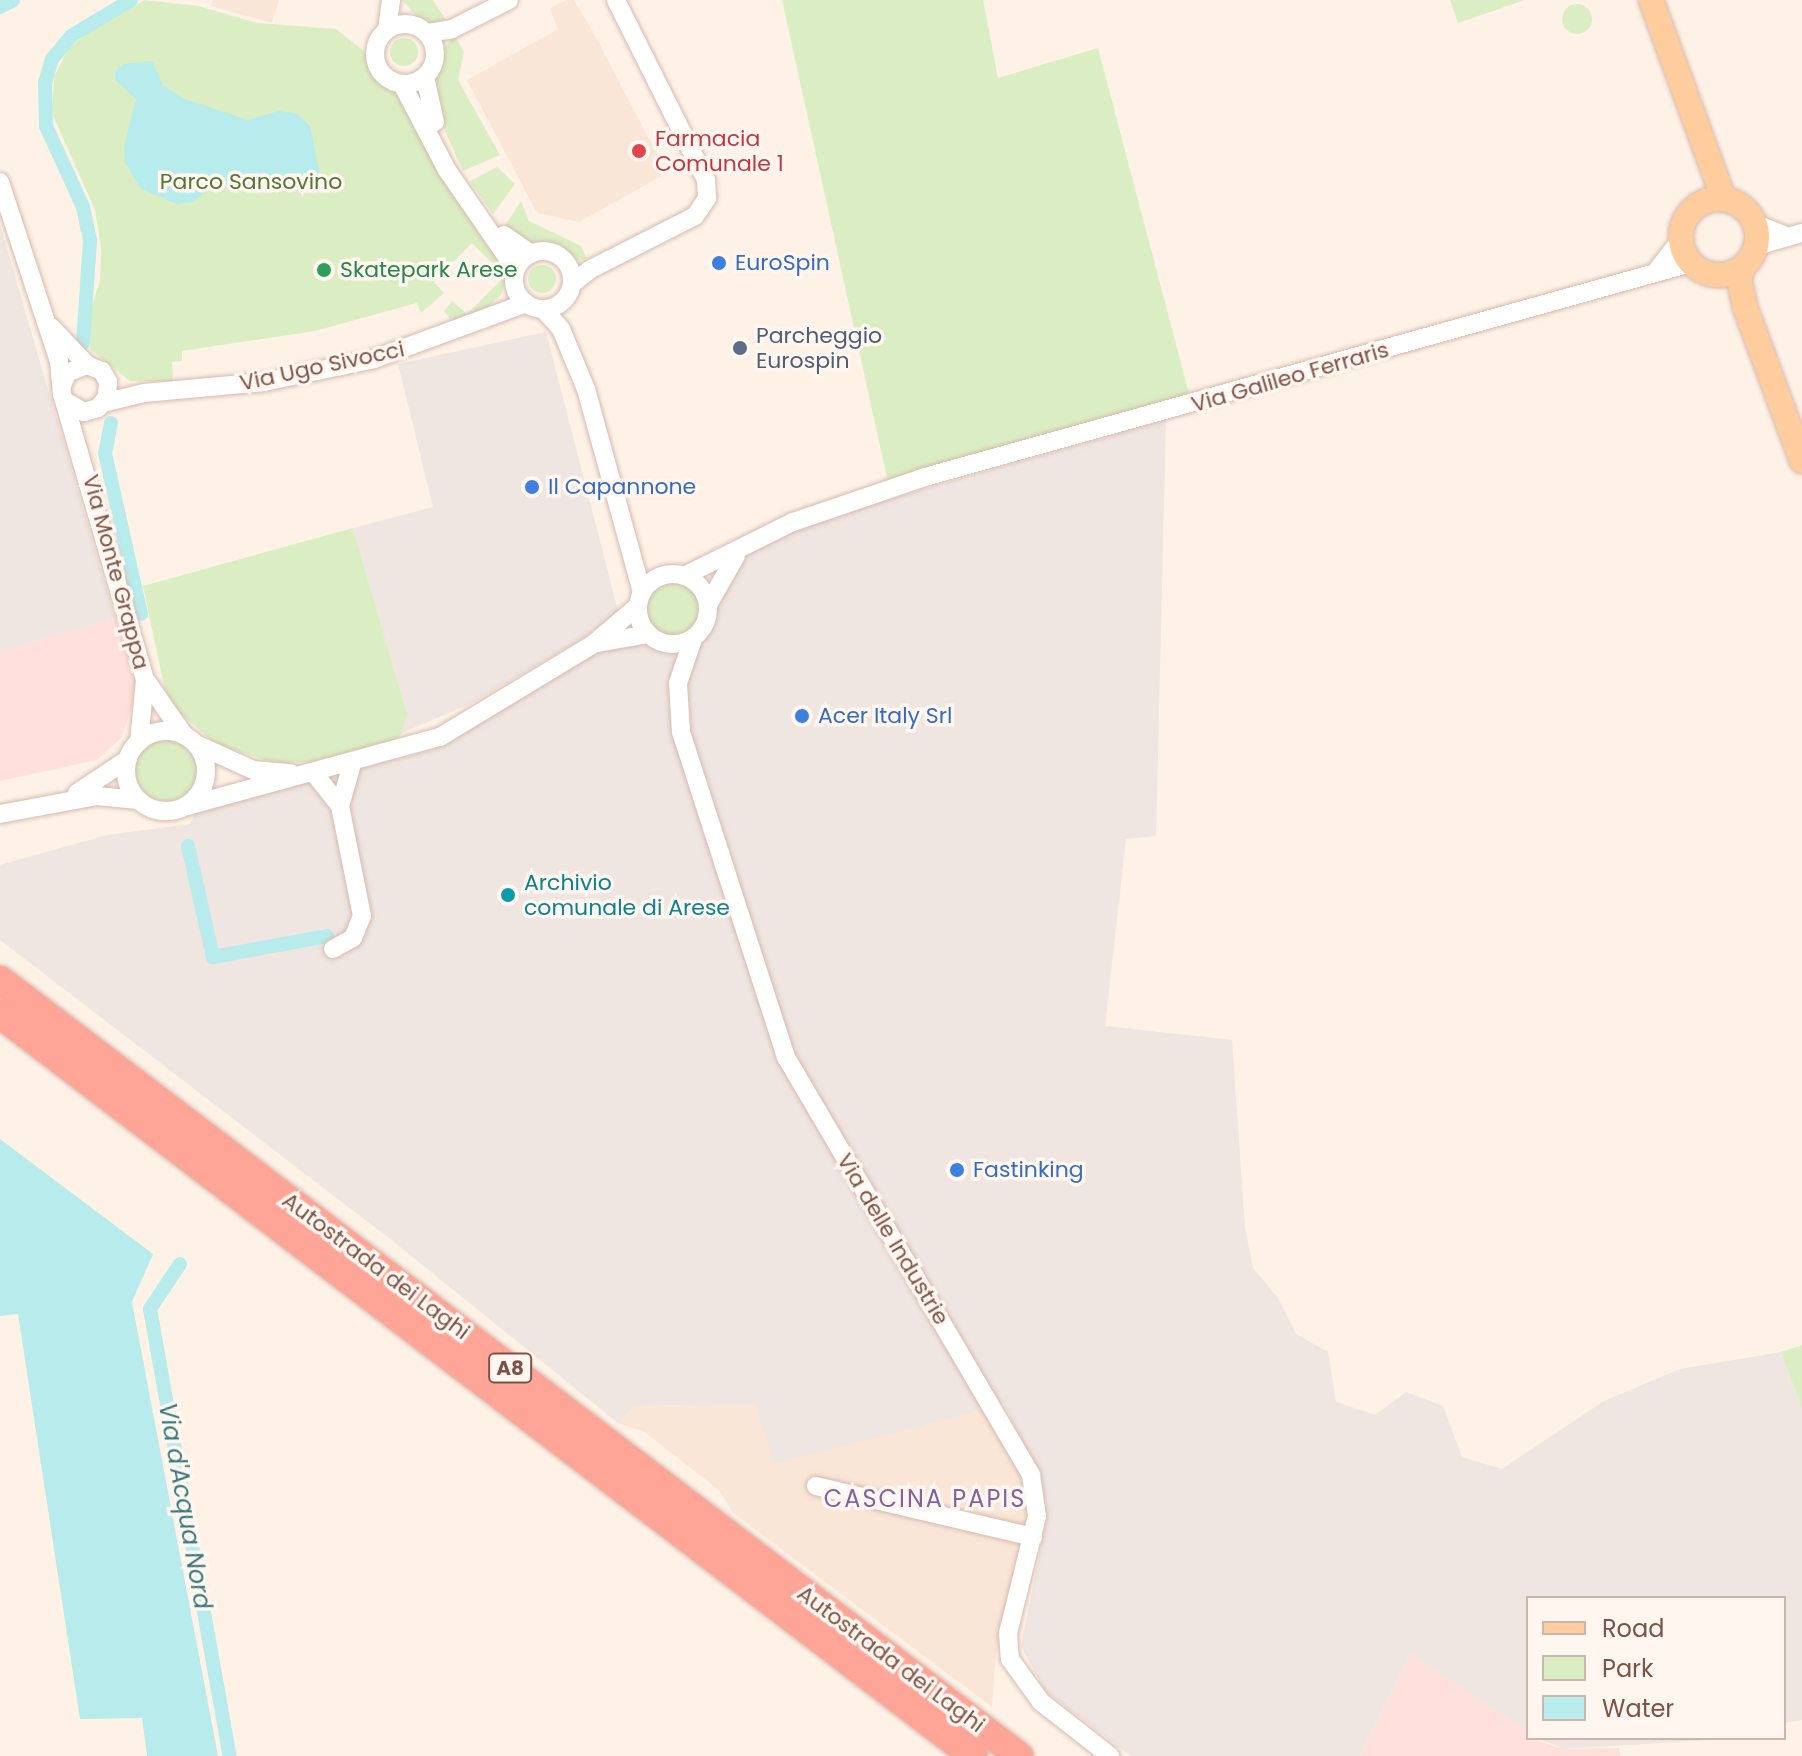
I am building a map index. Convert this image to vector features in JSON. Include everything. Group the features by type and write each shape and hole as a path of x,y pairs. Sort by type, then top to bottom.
{"highway":[{"name":"Autostrada dei Laghi","path":"0,980 1019,1756"},
{"name":"Autostrada dei Laghi","path":"0,1014 973,1756"},
{"path":"739,1578 861,1695 944,1756"}],"main road":[{"path":"1651,0 1707,162 1724,199"},
{"path":"1699,204 1707,162"},
{"path":"1745,307 1715,275 1691,263 1681,240 1687,216 1699,204 1724,199 1745,209 1751,245 1739,279 1745,307 1802,461"},
{"path":"1715,275 1751,245"}],"street":[{"path":"393,0 411,24 432,41"},
{"path":"393,0 387,29 376,45 375,60 382,74 402,84 447,170 525,292 561,329 590,401 629,546 648,634"},
{"path":"509,0 432,41 425,77 433,116 462,179 509,241 531,254 548,252 570,275"},
{"path":"570,275 589,270 690,220 707,198 706,180 616,0"},
{"path":"387,29 411,24"},
{"path":"402,84 425,77"},
{"name":"Via Monte Grappa","path":"0,182 87,465 145,680 139,742"},
{"path":"1751,245 1794,234"},
{"path":"1653,273 1681,240"},
{"name":"Via Ugo Sivocci","path":"101,406 144,393 264,382 374,359 427,343 493,312 525,292 531,254"},
{"name":"Via Galileo Ferraris","path":"676,575 793,522 925,477 1691,263"},
{"path":"561,329 563,301 570,275"},
{"path":"525,292 563,301"},
{"name":"Via Monte Grappa","path":"41,311 87,365"},
{"path":"105,375 109,390 101,406 84,412 64,394 67,373 87,365 144,393"},
{"name":"Via Monte Grappa","path":"87,465 101,406"},
{"path":"629,546 700,587 708,605"},
{"path":"592,645 648,634 665,644 693,639 705,624 708,605 722,574 745,546"},
{"path":"0,814 60,801 105,796 138,800 161,811 352,764 461,727 592,645 640,599 676,575"},
{"name":"Via delle Industrie","path":"678,683 693,639"},
{"name":"Via delle Industrie","path":"665,644 678,683 681,729 691,770 791,1069 1023,1456 1036,1495 1033,1537 1008,1633 1010,1659 1041,1702 1110,1756"},
{"name":"Via Monte Grappa","path":"145,680 190,739"},
{"path":"60,801 100,781 128,759 139,742 161,731 190,739 253,770 313,772 340,806 362,916 353,938 333,949"},
{"path":"187,806 205,782 205,761 190,739"},
{"path":"128,759 127,781 138,800"},
{"path":"340,806 352,764"},
{"path":"816,1486 1033,1537"}],"shaded area":[{"path":"213,0 279,0 272,23 211,6"},
{"path":"566,0 574,0 592,30 667,173 579,222 537,213 467,80 558,29 550,9"},
{"path":"0,225 115,618 0,652"},
{"path":"546,332 618,611 582,639 472,703 402,733 407,714 353,528 433,507 398,364"},
{"path":"1166,420 1156,836 1126,839 1105,1026 1232,1040 1245,1228 1253,1268 1278,1298 1296,1334 1328,1352 1336,1402 1375,1415 1406,1392 1443,1406 1462,1457 1502,1469 1604,1401 1680,1369 1781,1352 1802,1409 1802,1720 1786,1723 1786,1596 1526,1596 1526,1731 1411,1654 1360,1756 1131,1756 1045,1691 1021,1646 1045,1527 1038,1474 1004,1404 774,1464 755,1404 635,1406 618,1423 394,1242 0,940 0,865 107,835 190,824 196,811 432,750 594,649 645,640 670,649 698,641 741,559 801,524"},
{"path":"115,618 137,689 122,737 97,760 0,781 0,652"},
{"path":"755,1404 775,1463 980,1407 1029,1484 1030,1524 996,1653 992,1707 732,1512 719,1490 643,1431 618,1423 635,1406"},
{"path":"1411,1654 1526,1731 1526,1740 1564,1749 1619,1748 1620,1756 1360,1756"},
{"path":"1542,1740 1710,1740 1564,1749"}],"green space":[{"name":"Parco Sansovino","path":"145,0 198,6 258,23 336,29 363,50 371,71 400,91 508,269 501,295 489,306 453,323 444,311 452,301 467,314 505,276 472,243 434,282 444,293 421,313 417,303 315,331 182,351 182,361 172,362 173,381 130,381 90,349 89,315 100,281 101,247 95,210 52,113 54,77 68,49 96,26"},
{"path":"402,0 433,0 446,20 425,25"},
{"path":"782,0 983,0 998,78 1098,48 1191,401 889,487"},
{"path":"1450,0 1525,0 1458,23"},
{"path":"1577,4 1583,5 1591,13 1591,25 1583,33 1577,34 1571,33 1563,25 1562,19 1563,13 1571,5"},
{"path":"455,36 464,52 458,80 500,155 463,171 433,104 430,82 440,52"},
{"path":"404,38 414,42 418,52 414,62 404,66 394,62 390,52 394,42"},
{"path":"497,167 515,184 493,214 470,181"},
{"path":"521,201 529,221 581,246 587,259 573,260 551,247 528,247 504,227"},
{"path":"542,265 552,269 556,279 552,289 542,293 532,289 528,279 532,269"},
{"path":"353,528 407,714 402,733 390,745 311,762 274,763 216,744 175,709 164,686 143,586"},
{"path":"673,579 693,588 702,608 693,628 673,637 653,628 644,608 653,588"},
{"path":"166,739 178,741 188,748 195,758 195,782 188,792 178,799 166,801 154,799 144,792 137,782 135,770 137,758 144,748 154,741"},
{"path":"1802,1345 1802,1409 1781,1352"}],"water":[{"path":"152,61 163,85 184,99 248,120 279,111 296,113 310,126 323,190 289,182 271,188 216,184 193,202 177,204 141,189 125,163 124,146 136,99 115,80 115,71 123,64"},
{"path":"0,1139 153,1254 132,1302 218,1756 147,1756 142,1718 80,1719 18,1314 0,1316"}],"waterway":[{"path":"0,7 13,0"},
{"name":"Via d'Acqua Nord","path":"83,343 90,240 83,207 46,126 45,83 52,59 71,36 131,0"},
{"name":"Via d'Acqua Nord","path":"111,423 105,453 141,614"},
{"name":"Via d'Acqua Nord","path":"188,846 213,957 327,936"},
{"name":"Via d'Acqua Nord","path":"180,1264 150,1309 230,1756"}],"place":[{"name":"Farmacia Comunale 1","path":"639,151"},
{"name":"EuroSpin","path":"719,263"},
{"name":"Skatepark Arese","path":"324,270"},
{"name":"Parcheggio Eurospin","path":"740,348"},
{"name":"Il Capannone","path":"532,487"},
{"name":"Acer Italy Srl","path":"802,716"},
{"name":"Archivio comunale di Arese","path":"508,895"},
{"name":"Fastinking","path":"957,1170"}],"district":[{"name":"CASCINA PAPIS","path":"925,1499"}]}
